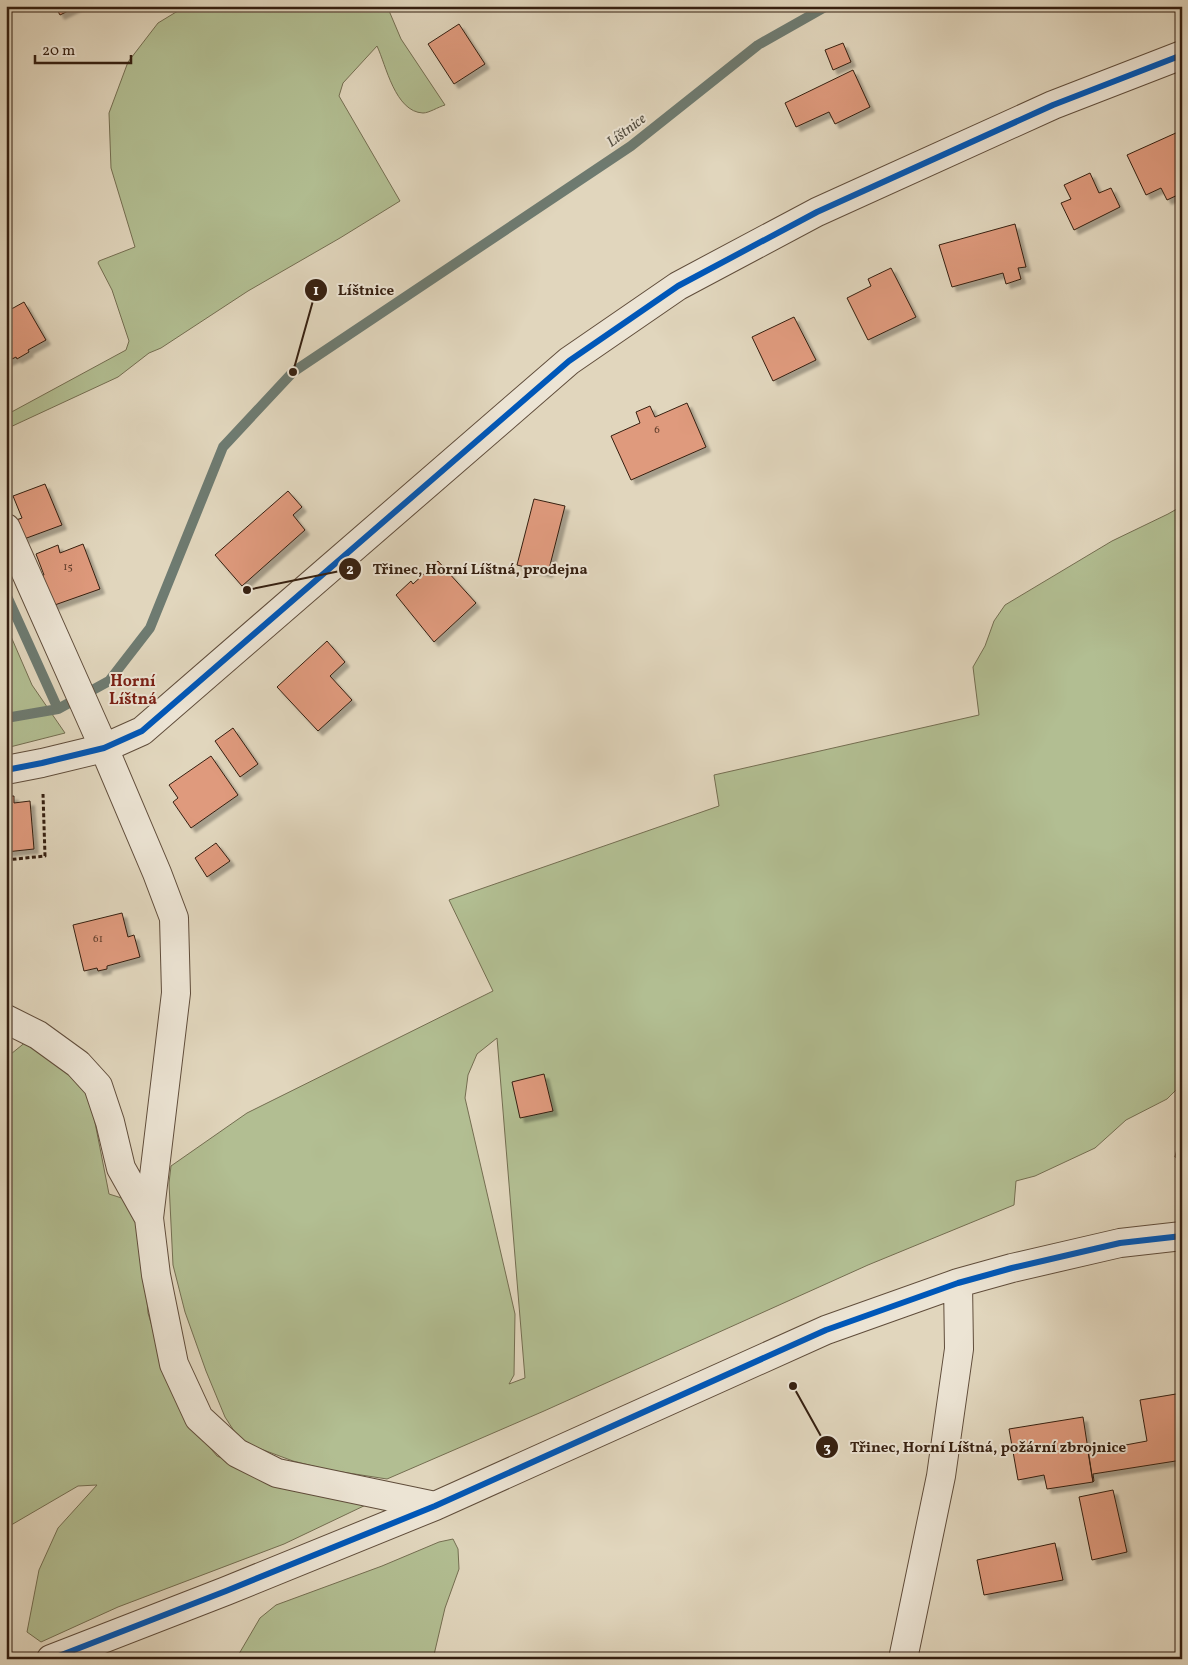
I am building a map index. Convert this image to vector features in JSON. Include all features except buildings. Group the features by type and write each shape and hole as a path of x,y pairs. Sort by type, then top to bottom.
{"street":[{"path":"6,770 104,748 142,731 569,361 678,286 817,212 1053,105 1182,56"},
{"path":"6,528 158,873 174,918 176,993 150,1218 156,1275 174,1364 199,1418 237,1453 277,1473 435,1506"},
{"path":"6,1019 38,1035 78,1064 98,1086 110,1122 121,1168 150,1218"},
{"path":"51,1659 226,1591 435,1506 826,1330 958,1282 1120,1243 1182,1236"},
{"path":"903,1659 942,1466 959,1349 958,1282"}],"path":[{"path":"6,860 45,856 42,763"}],"green space":[{"path":"186,6 387,6 401,39 445,105 423,113 413,111 405,105 393,86 377,46 343,83 339,96 400,201 248,291 161,348 149,353 118,377 6,429 6,415 126,350 129,341 112,290 98,263 135,247 111,168 109,113 128,62 158,23"},
{"path":"1182,506 1182,1084 1167,1099 1126,1120 1095,1148 1035,1176 1016,1181 1014,1205 868,1265 544,1411 387,1479 329,1470 293,1461 250,1445 236,1434 225,1417 206,1371 185,1312 173,1265 169,1183 171,1166 247,1113 493,991 449,900 719,806 714,775 979,715 973,667 985,646 994,621 1005,605 1112,541","holes":["497,1038 525,1378 509,1384 514,1375 515,1314 465,1098 468,1075 477,1054"]},
{"path":"6,625 32,685 65,733 6,748"},
{"path":"27,1041 63,1069 90,1097 109,1194 128,1200 141,1217 148,1313 161,1356 190,1424 217,1456 268,1479 370,1503 284,1544 118,1607 41,1642 27,1632 39,1570 58,1528 97,1485 78,1486 6,1528 6,1058"},
{"path":"453,1539 458,1549 459,1569 445,1608 433,1659 236,1659 260,1618 276,1605 382,1566 439,1542"}],"waterway":[{"name":"Líštnice","path":"6,718 58,709 109,681 150,628 223,447 293,372 631,146 758,45 827,6"},
{"name":"Líštnice","path":"6,594 58,709"}],"cycle path":[{"path":"6,770 104,748 142,731 569,361 678,286 817,212 1053,105 1182,55"},
{"path":"51,1659 226,1591 435,1506 826,1330 958,1283 1012,1268 1120,1243 1182,1236"}],"place":[{"name":"Líštnice","path":"293,372"},
{"name":"Třinec, Horní Líštná, prodejna","path":"247,590"},
{"name":"Třinec, Horní Líštná, požární zbrojnice","path":"793,1386"}],"district":[{"name":"Horní Líštná","path":"133,689"}]}
